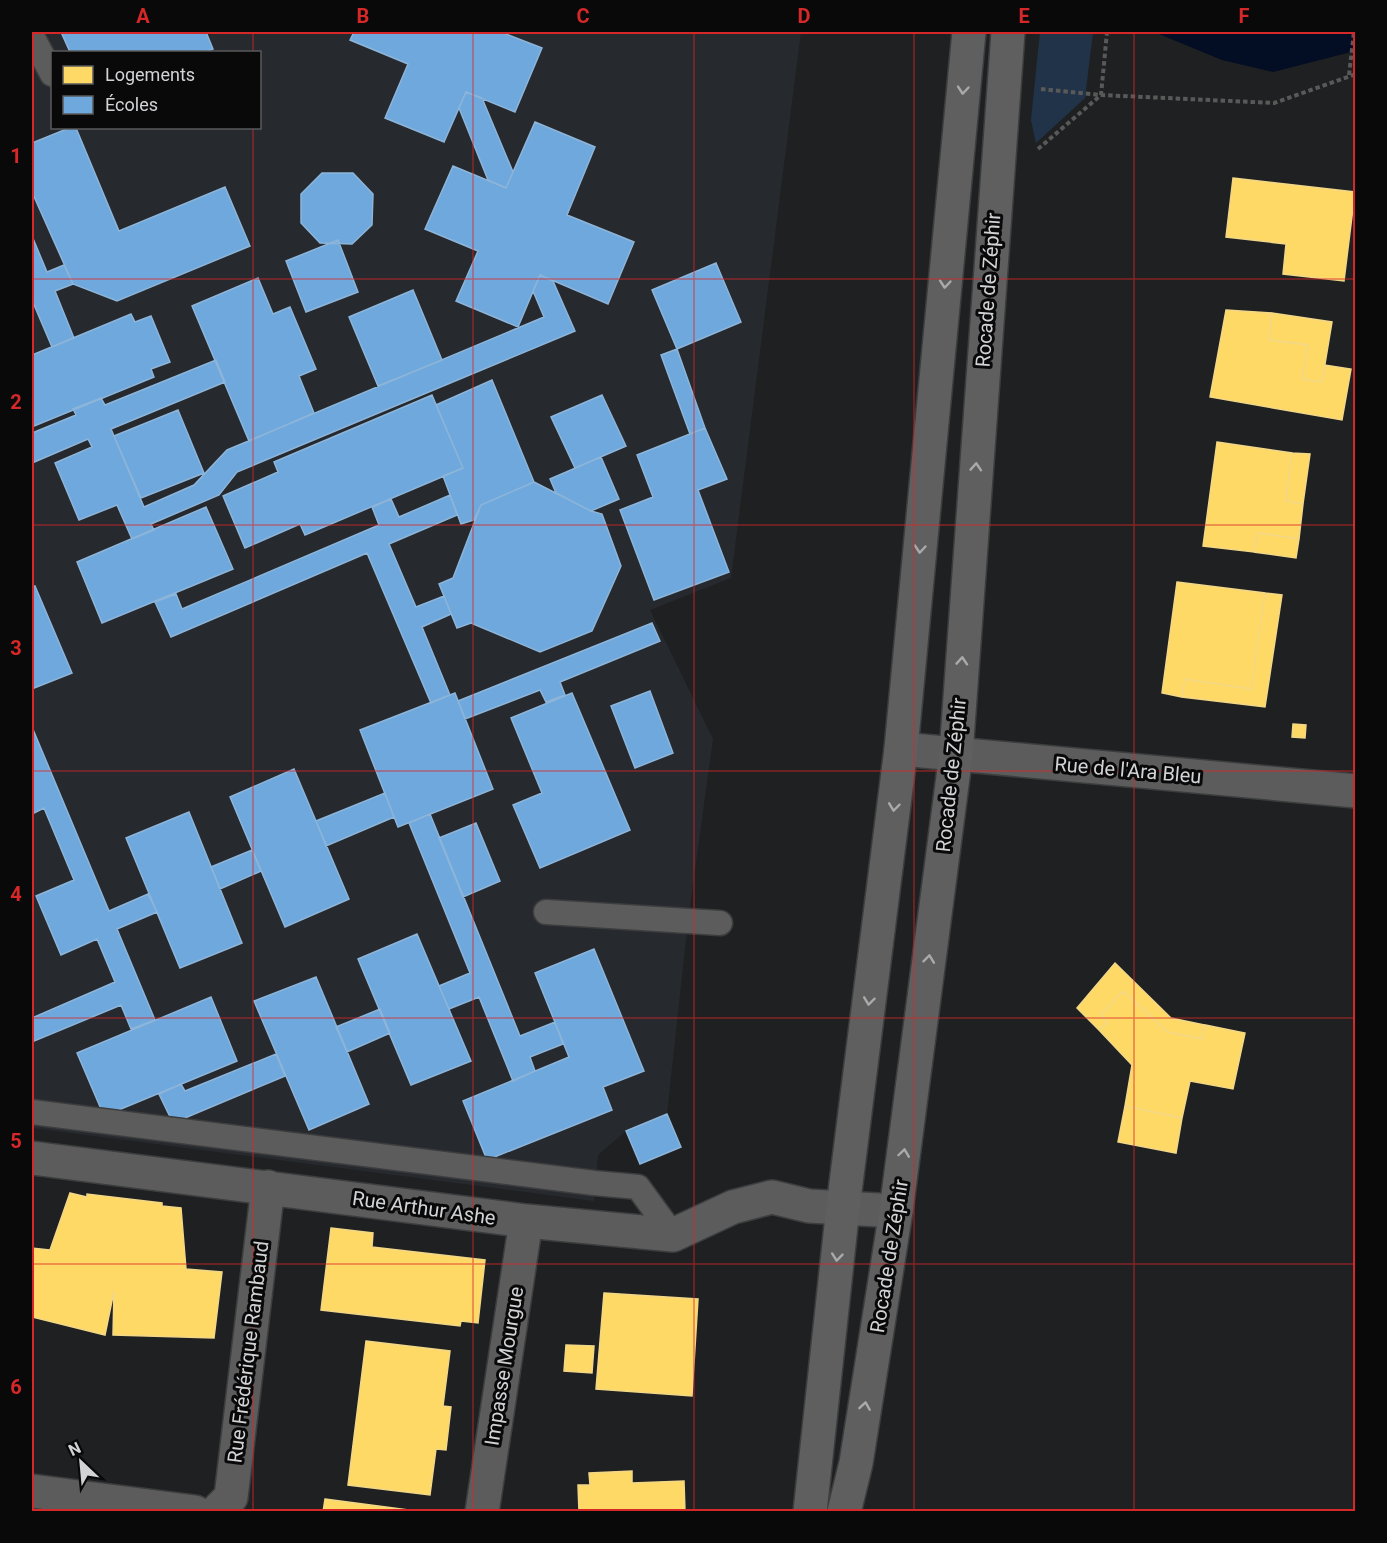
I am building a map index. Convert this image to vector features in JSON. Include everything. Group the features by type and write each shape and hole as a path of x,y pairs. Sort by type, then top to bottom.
{"main road":[{"path":"810,1512 843,1207 901,749 969,32"},
{"name":"Rocade de Zéphir","path":"844,1512 856,1463 896,1211 956,754 1008,32"}],"street":[{"name":"Rue de l'Ara Bleu","path":"901,749 1356,791"},
{"name":"Rue Arthur Ashe","path":"32,1158 526,1221 673,1235"},
{"name":"Rue Frédérique Rambaud","path":"216,1512 231,1497 268,1187"},
{"path":"673,1235 733,1207 772,1197 809,1206 896,1211"},
{"name":"Impasse Mourgue","path":"482,1512 526,1221"},
{"path":"32,1491 195,1512"}],"lane":[{"path":"32,36 51,72"},
{"path":"546,912 720,923"},
{"path":"32,1112 638,1187 673,1235"}],"path":[{"path":"1030,155 1101,94 1107,32"},
{"path":"1349,75 1353,32"},
{"path":"1036,89 1274,103 1356,74"}],"shaded area":[{"path":"32,32 801,32 731,578 650,610 713,739 688,921 667,1114 626,1131 598,1155 594,1201 32,1128"},
{"path":"1040,32 1093,32 1085,98 1036,143 1031,120"},
{"path":"1154,32 1355,32 1355,51 1273,72 1222,60"}],"building: Logements":[{"path":"1233,178 1355,192 1344,281 1283,274 1286,244 1226,237"},
{"path":"1226,310 1272,313 1269,340 1308,345 1302,379 1322,382 1325,365 1351,369 1342,420 1210,397"},
{"path":"1272,313 1332,322 1322,382 1302,379 1308,345 1269,340"},
{"path":"1217,442 1292,453 1286,501 1303,504 1299,539 1258,533 1254,552 1203,546"},
{"path":"1292,453 1310,454 1303,504 1286,501"},
{"path":"1258,533 1299,539 1296,558 1254,552"},
{"path":"1177,582 1265,593 1251,689 1185,679 1182,697 1162,693"},
{"path":"1265,593 1282,595 1265,707 1182,697 1185,679 1251,689"},
{"path":"1293,724 1306,725 1305,738 1292,737"},
{"path":"1115,963 1171,1018 1205,1025 1202,1039 1168,1032 1123,991 1101,1014 1107,1023 1099,1030 1077,1008"},
{"path":"1123,991 1168,1032 1202,1039 1205,1025 1245,1033 1233,1089 1190,1081 1182,1118 1125,1106 1132,1065 1099,1030 1107,1023 1101,1014"},
{"path":"1125,1106 1182,1118 1176,1153 1118,1142"},
{"path":"70,1193 87,1197 87,1194 162,1203 162,1206 181,1208 186,1269 222,1272 214,1338 113,1335 114,1291 105,1335 32,1317 32,1248 50,1250"},
{"path":"331,1228 373,1233 372,1247 485,1260 478,1323 461,1321 460,1326 321,1310"},
{"path":"604,1293 698,1299 692,1396 596,1389"},
{"path":"366,1341 450,1351 443,1406 451,1407 446,1450 436,1449 430,1495 348,1485"},
{"path":"566,1345 594,1346 592,1373 564,1371"},
{"path":"632,1471 632,1483 684,1481 685,1512 579,1512 578,1485 590,1485 589,1473"},
{"path":"325,1499 424,1512 323,1512"}],"building: Écoles":[{"path":"61,32 206,32 213,49 208,51 70,51"},
{"path":"354,32 501,32 542,48 515,112 466,92 444,142 385,118 408,64 350,40"},
{"path":"466,92 482,98 513,172 506,188 488,180 459,108"},
{"path":"535,122 595,147 567,215 634,242 608,304 540,275 518,327 456,301 478,251 425,229 453,166 506,188"},
{"path":"67,129 76,129 119,231 225,187 250,246 117,301 73,284 32,192 32,143"},
{"path":"322,173 353,173 373,194 372,225 352,244 320,243 301,223 301,194"},
{"path":"32,236 47,272 64,265 73,284 55,291 74,338 52,347 32,300"},
{"path":"338,240 358,292 306,312 286,261"},
{"path":"716,263 741,322 677,349 652,290"},
{"path":"540,275 553,281 575,331 237,472 219,495 151,524 154,530 132,539 117,505 79,520 55,463 92,447 88,439 32,463 32,433 76,415 73,409 101,398 105,405 216,360 225,382 111,429 144,507 194,485 227,450 544,317 533,291"},
{"path":"258,278 273,314 290,307 316,369 299,376 314,413 249,441 192,306"},
{"path":"413,290 442,360 378,386 349,317"},
{"path":"131,314 135,322 151,316 170,362 151,369 154,377 32,427 32,355"},
{"path":"677,349 705,428 690,434 661,355"},
{"path":"492,380 534,482 481,505 474,520 461,524 443,476 463,468 436,405"},
{"path":"432,395 463,468 305,535 300,524 245,548 223,496 278,472 274,462"},
{"path":"602,395 626,446 575,468 551,417"},
{"path":"178,410 204,473 141,498 114,436"},
{"path":"705,428 727,479 698,490 729,572 654,600 620,510 653,497 637,455"},
{"path":"601,457 619,499 591,511 556,493 550,479"},
{"path":"534,482 591,511 602,514 621,566 592,631 540,652 471,623 457,628 439,584 453,578 481,505"},
{"path":"450,495 457,515 389,544 416,607 444,596 451,614 422,627 450,695 431,703 367,553 171,637 155,602 176,594 182,609 379,525 372,507 391,499 399,517"},
{"path":"206,507 233,569 102,623 77,562"},
{"path":"35,586 72,673 32,689 32,587"},
{"path":"652,623 660,641 560,682 565,695 546,702 540,690 465,719 458,701"},
{"path":"650,691 673,753 635,768 611,706"},
{"path":"455,693 493,789 398,827 360,730"},
{"path":"572,693 630,830 540,868 513,805 542,793 511,718"},
{"path":"32,727 109,911 148,894 157,912 117,929 155,1020 131,1029 121,1005 32,1042 32,1018 115,982 97,939 61,955 36,896 74,880 44,808 32,814"},
{"path":"294,769 349,899 285,927 230,797"},
{"path":"385,793 394,817 326,846 316,821"},
{"path":"189,812 242,943 180,968 126,838"},
{"path":"430,814 520,1036 555,1022 563,1044 530,1057 535,1071 513,1081 479,997 449,1009 439,986 470,973 409,823"},
{"path":"476,823 500,881 463,897 439,838"},
{"path":"252,850 261,871 220,889 211,867"},
{"path":"417,934 471,1061 411,1085 358,959"},
{"path":"594,949 644,1071 603,1087 612,1110 487,1160 463,1101 569,1057 535,973"},
{"path":"316,977 369,1104 309,1130 254,1001"},
{"path":"211,997 237,1061 104,1116 77,1053"},
{"path":"380,1009 390,1033 347,1052 336,1027"},
{"path":"276,1054 285,1076 173,1123 159,1094 181,1084 185,1091"},
{"path":"667,1114 681,1147 640,1164 626,1131"}]}
